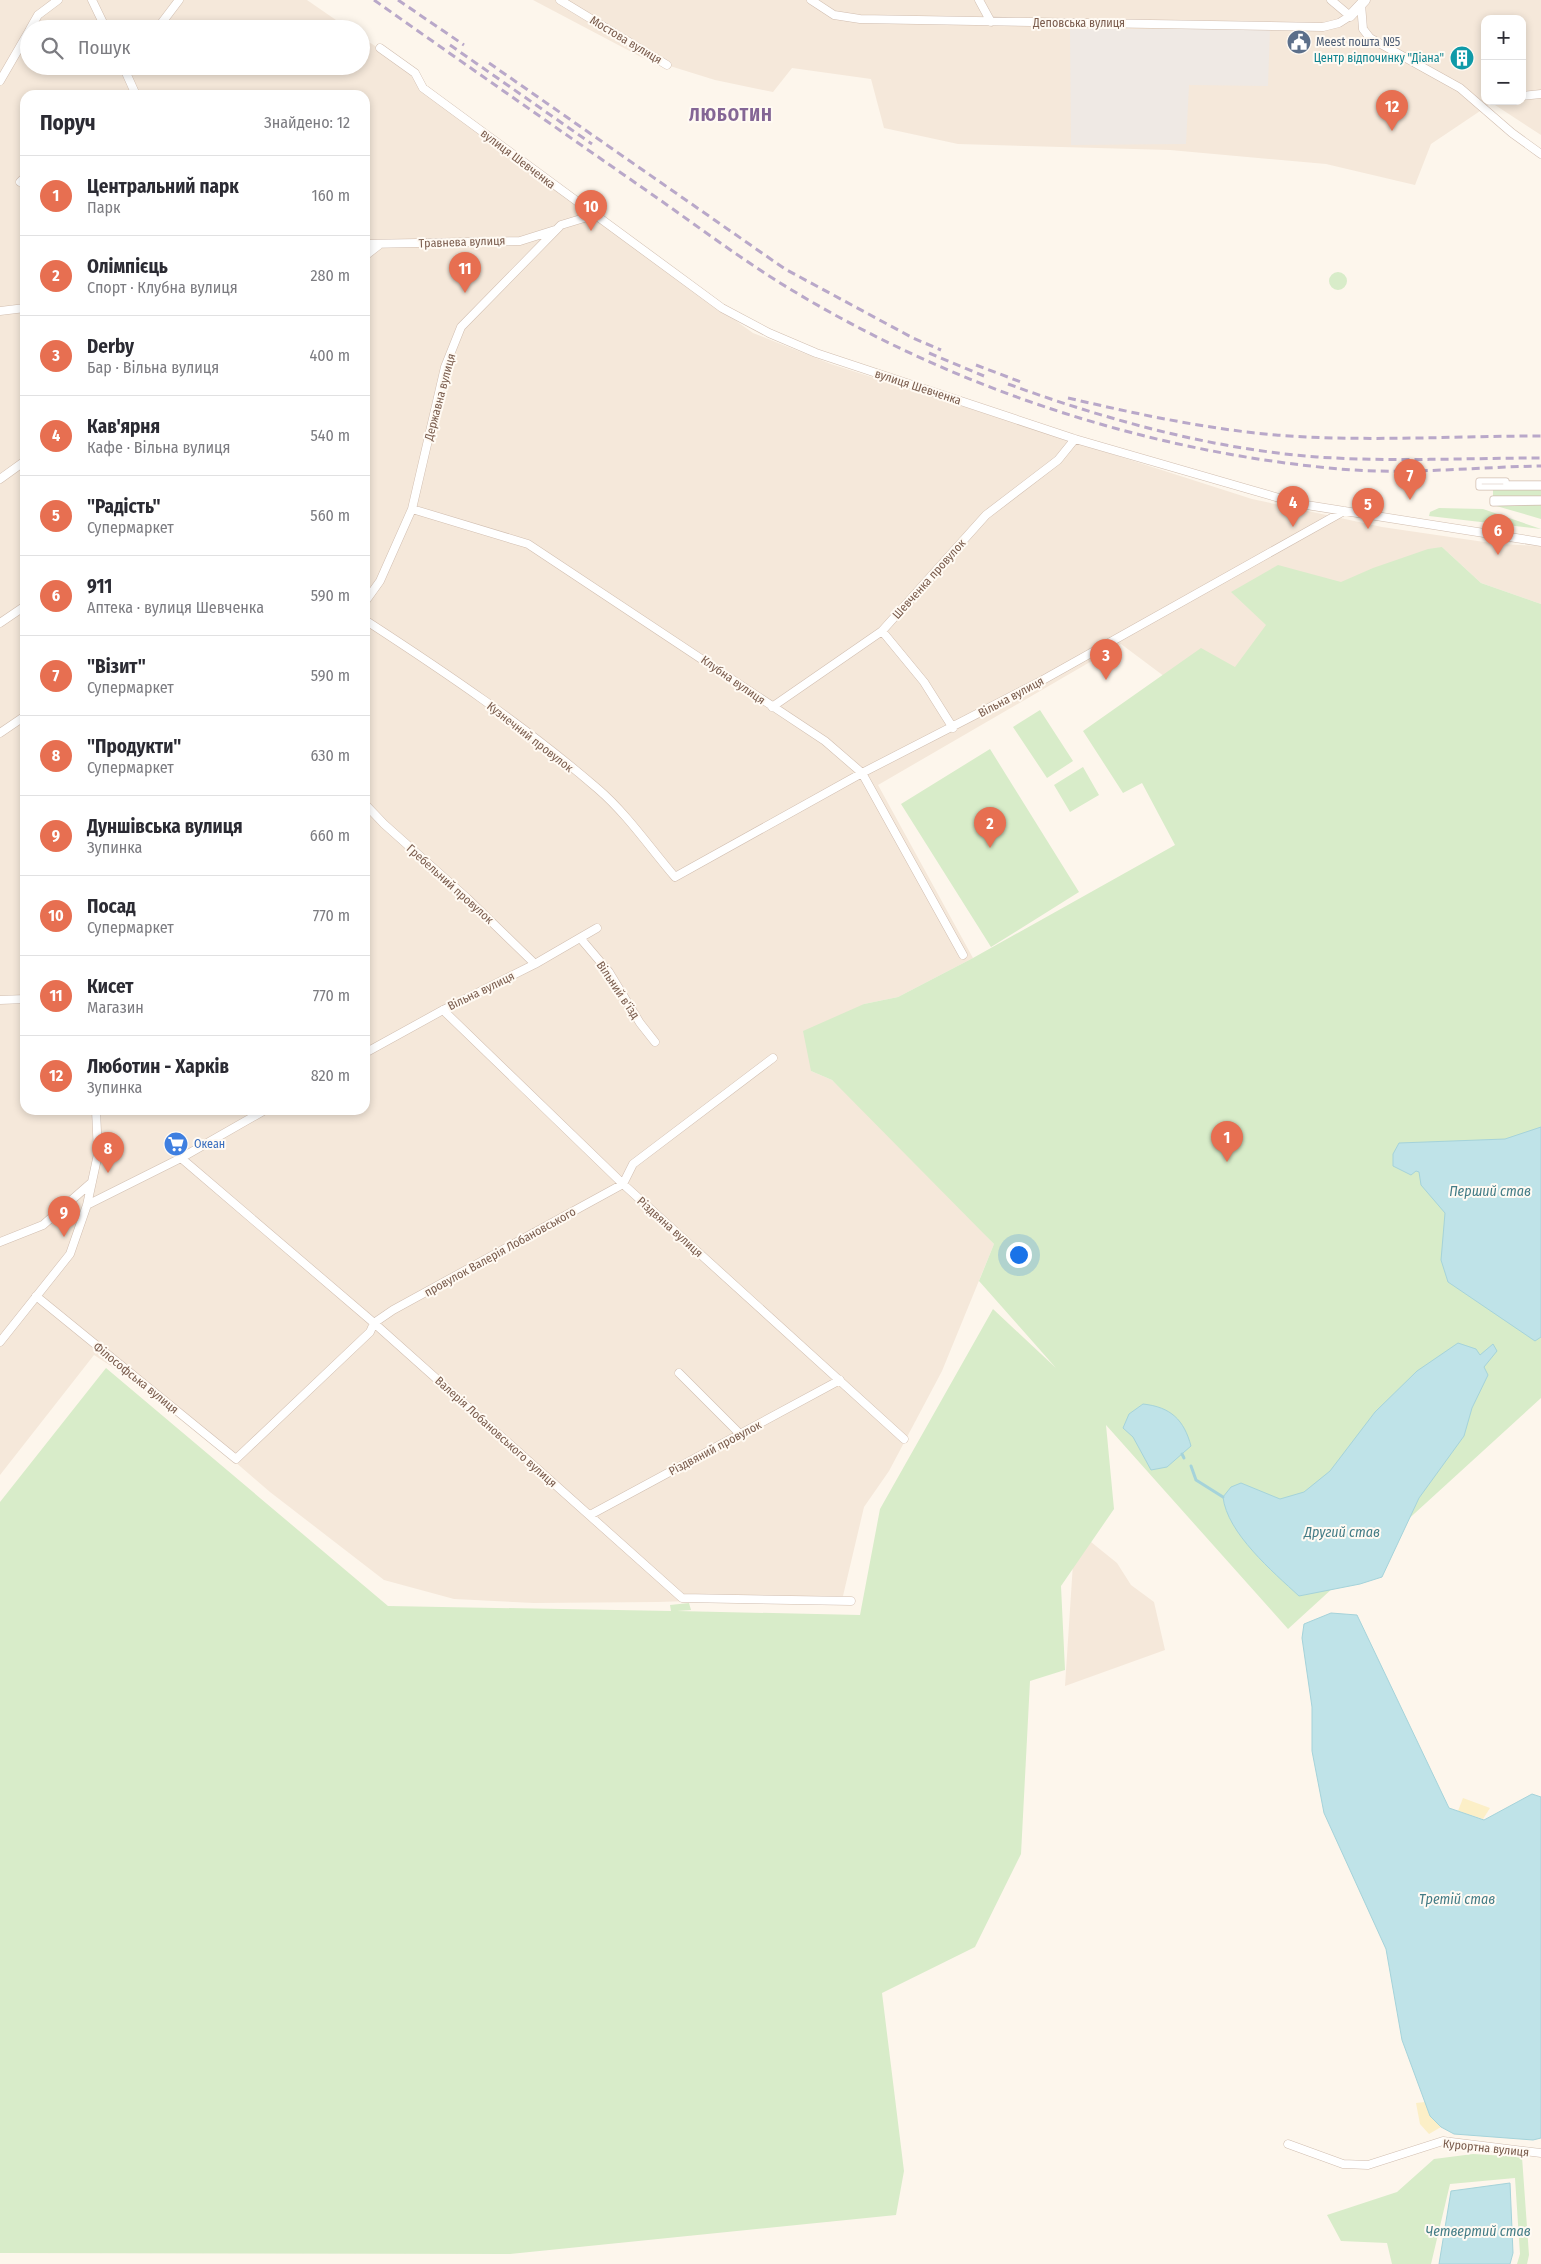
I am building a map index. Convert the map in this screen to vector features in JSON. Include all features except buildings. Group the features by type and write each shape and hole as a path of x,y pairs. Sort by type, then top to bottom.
{"street":[{"path":"35,20 38,15 58,0"},
{"path":"92,0 102,20"},
{"path":"164,20 179,0"},
{"name":"Мостова вулиця","path":"560,0 667,65"},
{"name":"Деповська вулиця","path":"811,0 834,15 845,18 1323,27 1339,23 1350,16"},
{"path":"979,0 991,22"},
{"path":"1331,0 1350,16 1363,2"},
{"path":"1363,2 1362,29 1370,38 1460,88 1512,133 1541,154"},
{"path":"0,82 20,46"},
{"name":"вулиця Шевченка","path":"380,48 415,73 423,88 722,308 770,333 816,353 1075,439 1300,504 1541,542"},
{"path":"128,75 134,90"},
{"path":"1526,96 1541,94"},
{"name":"Державна вулиця","path":"370,595 380,581 412,508 445,367 461,327 561,225 594,215"},
{"name":"Травнева вулиця","path":"370,244 520,241 557,230"},
{"path":"370,252 378,245"},
{"path":"0,311 20,309"},
{"name":"Шевченка провулок","path":"772,707 882,631 986,515 1058,460 1075,439"},
{"path":"0,479 20,465"},
{"path":"1479,481 1506,481 1506,484 1541,485 1480,487 1479,481"},
{"path":"1493,499 1541,501 1493,503 1493,499"},
{"name":"Клубна вулиця","path":"412,508 528,544 677,641 772,707 825,741 862,773 963,955"},
{"name":"Вільна вулиця","path":"675,877 862,773 953,728 1041,681 1344,511"},
{"path":"0,623 20,609"},
{"name":"Кузнечний провулок","path":"370,623 489,704 598,790 626,818 675,877"},
{"path":"882,631 924,682 953,728"},
{"path":"0,733 20,719"},
{"name":"Гребельний провулок","path":"370,809 467,898 535,964"},
{"name":"Вільна вулиця","path":"370,1050 442,1010 535,964 598,928"},
{"name":"Вільний в'їзд","path":"581,939 609,972 640,1023 655,1042"},
{"path":"0,1000 20,999"},
{"name":"Різдвяна вулиця","path":"442,1010 622,1184 904,1439"},
{"path":"622,1184 633,1164 773,1058"},
{"path":"0,1342 70,1254 87,1205 98,1154 96,1115"},
{"path":"87,1205 181,1158 257,1115"},
{"name":"Валерія Лобановського вулиця","path":"181,1158 374,1323 682,1598 851,1601"},
{"path":"0,1242 43,1224 91,1183"},
{"name":"провулок Валерія Лобановського","path":"236,1459 370,1332 374,1323 393,1310 622,1184"},
{"name":"Філософська вулиця","path":"36,1296 236,1459"},
{"path":"679,1373 740,1434"},
{"name":"Різдвяний провулок","path":"590,1515 840,1380"},
{"name":"Курортна вулиця","path":"1288,2144 1343,2164 1368,2165 1444,2141 1541,2153"}],"shaded area":[{"path":"0,0 307,0 336,20 20,20 20,75 370,75 370,43 391,56 566,199 753,333 831,364 1252,499 1382,527 1498,544 1541,546 1541,604 1481,583 1442,547 1228,724 1121,644 878,785 973,958 898,997 864,1004 811,1071 832,1080 899,1142 994,1244 942,1371 889,1471 864,1507 843,1596 658,1602 534,1603 454,1599 384,1580 270,1492 166,1402 94,1355 0,1475"},
{"path":"533,0 1541,0 1541,135 1495,105 1526,105 1526,15 1481,15 1481,105 1489,105 1431,144 1415,185 1326,164 1170,150 958,144 884,128 871,79 792,68 773,92 715,80 641,57"},
{"path":"1070,29 1270,29 1268,86 1189,85 1186,144 1071,145"},
{"path":"1091,1542 1117,1563 1131,1585 1154,1602 1165,1650 1065,1686 1074,1548"}],"green space":[{"path":"1338,272 1346,277 1347,281 1342,289 1338,290 1330,285 1329,281 1334,273"},
{"path":"1493,487 1541,487 1541,499 1493,499"},
{"path":"1541,502 1541,519 1493,505"},
{"path":"1439,508 1483,509 1541,529 1429,516 1430,512"},
{"path":"1442,547 1481,583 1541,604 1541,1398 1288,1629 1106,1425 1114,1509 1061,1586 1065,1670 1030,1681 1021,1854 975,1947 882,1993 904,2171 896,2215 510,2254 0,2253 0,1502 106,1368 388,1606 671,1611 670,1605 689,1603 691,1610 677,1611 860,1615 880,1509 993,1309 1056,1368 979,1281 994,1244 832,1080 811,1071 803,1031 864,1004 898,997 973,958 1175,845 1142,783 1123,793 1083,731 1201,648 1235,667 1266,625 1231,592 1278,565 1341,582 1373,568 1428,549"},
{"path":"1040,710 1073,761 1047,778 1013,727"},
{"path":"990,749 1079,892 991,947 901,804"},
{"path":"1083,767 1099,795 1070,812 1054,785"},
{"path":"1473,2154 1522,2157 1529,2255 1527,2264 1517,2264 1520,2254 1515,2178 1450,2184 1431,2264 1392,2264 1387,2243 1341,2241 1327,2215 1397,2192 1434,2159"}],"sand":[{"path":"1463,1798 1490,1808 1483,1819 1458,1811"},
{"path":"1425,2102 1430,2116 1441,2127 1429,2134 1420,2124 1416,2103"}],"water":[{"name":"Перший став","path":"1541,1127 1541,1337 1535,1341 1448,1282 1441,1260 1445,1213 1421,1185 1419,1172 1416,1171 1411,1175 1393,1166 1393,1154 1399,1143 1505,1139"},
{"name":"Другий став","path":"1458,1343 1476,1349 1480,1355 1493,1344 1497,1351 1484,1367 1488,1375 1472,1408 1464,1436 1419,1498 1382,1577 1360,1584 1299,1596 1265,1564 1242,1538 1226,1511 1223,1497 1231,1487 1241,1483 1280,1499 1304,1492 1330,1471 1375,1412 1417,1371"},
{"path":"1143,1404 1161,1408 1175,1416 1188,1437 1191,1446 1167,1467 1151,1470 1133,1437 1123,1428 1129,1414"},
{"name":"Третій став","path":"1331,1613 1357,1615 1449,1808 1484,1820 1532,1794 1541,1797 1541,2138 1533,2140 1454,2134 1441,2127 1430,2116 1402,2040 1386,1949 1324,1813 1312,1751 1312,1707 1302,1638 1304,1624"},
{"name":"Четвертий став","path":"1510,2183 1513,2253 1510,2264 1439,2264 1451,2191"}],"waterway":[{"path":"1182,1454 1184,1458"},
{"path":"1191,1466 1196,1480 1223,1497"}],"railway":[{"path":"374,0 772,278 853,325 919,357 986,385 1055,410 1125,431 1196,448 1268,460 1365,471 1541,466"},
{"path":"398,0 464,45"},
{"path":"450,45 592,144"},
{"path":"489,63 785,269 913,338 941,350"},
{"path":"929,353 984,376"},
{"path":"976,365 1021,382"},
{"path":"1008,384 1083,409 1160,431 1199,440 1278,453 1317,457 1373,459 1541,458"},
{"path":"1068,398 1198,425 1276,435 1342,438 1541,436"}],"place":[{"name":"Meest пошта №5","path":"1299,42"},
{"name":"Центр відпочинку \"Діана\"","path":"1462,58"},
{"name":"Люботин - Харків","path":"1392,131"},
{"name":"Посад","path":"591,231"},
{"name":"Кисет","path":"465,293"},
{"name":"\"Візит\"","path":"1410,500"},
{"name":"Кав'ярня","path":"1293,527"},
{"name":"\"Радість\"","path":"1368,529"},
{"name":"911","path":"1498,555"},
{"name":"Derby","path":"1106,680"},
{"name":"Олімпієць","path":"990,848"},
{"name":"Океан","path":"176,1144"},
{"name":"Центральний парк","path":"1227,1162"},
{"name":"\"Продукти\"","path":"108,1173"},
{"name":"Дуншівська вулиця","path":"64,1237"}],"district":[{"name":"ЛЮБОТИН","path":"731,115"}]}
